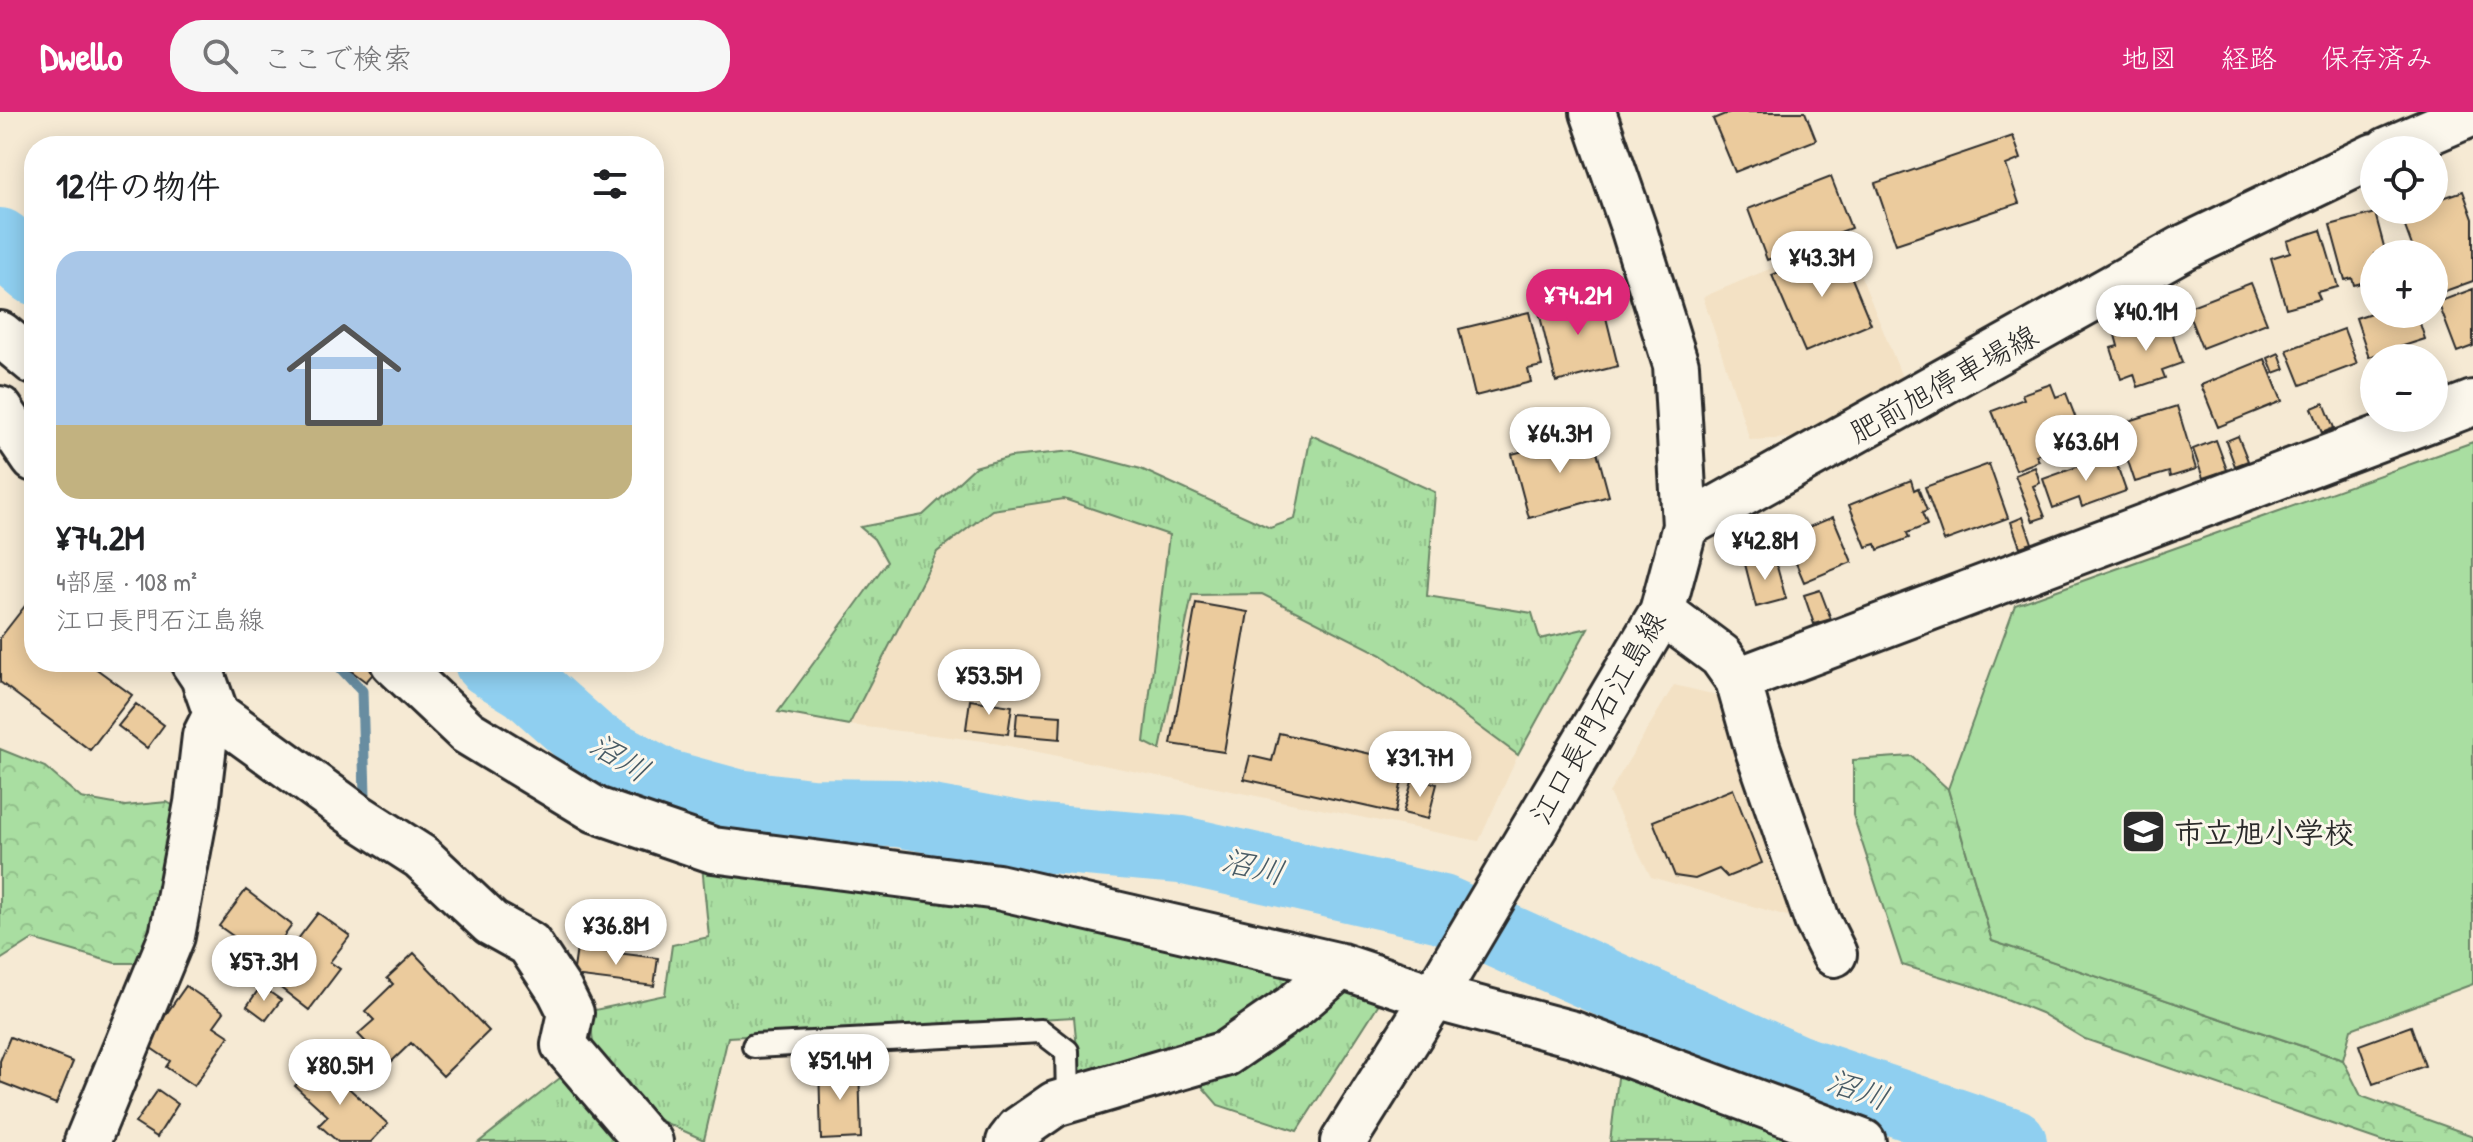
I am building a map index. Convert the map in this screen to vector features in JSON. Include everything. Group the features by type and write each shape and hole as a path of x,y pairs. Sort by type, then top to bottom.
{"street":[{"name":"江口長門石江島線","path":"1343,1142 1434,997 1662,612 1685,526 1676,365 1593,112"},
{"path":"2420,136 2473,113"},
{"name":"肥前旭停車場線","path":"1685,526 2185,247 2360,163"},
{"path":"0,334 24,354"},
{"path":"2448,413 2473,403"},
{"path":"0,409 24,444"},
{"path":"1738,680 2397,432"},
{"path":"1662,612 1721,656 1738,680 1757,747 1817,920 1834,954"},
{"path":"200,672 216,714 357,816 421,857 491,923 529,944 571,1013 564,1045 650,1142"},
{"path":"404,672 467,732 596,810 713,850 998,887 1341,966 1434,997 1573,1034 1863,1142"},
{"path":"87,1142 172,936 197,803 205,736 216,714"},
{"path":"1009,1142 1019,1129 1055,1104 1225,1054 1293,1007 1341,966"}],"lane":[{"path":"754,1046 1041,1031 1067,1051 1068,1100"}],"shaded area":[{"path":"1845,237 1902,377 1793,438 1750,440 1703,297"},
{"path":"1064,499 1169,535 1144,742 1160,749 1192,595 1262,594 1382,655 1518,755 1479,841 984,741 849,725 937,552 993,510"},
{"path":"1674,685 1729,698 1801,920 1651,877 1609,793"}],"green space":[{"path":"1311,435 1435,492 1427,596 1532,613 1540,639 1588,628 1518,755 1382,655 1262,594 1192,595 1160,750 1144,742 1169,535 1064,499 992,510 937,552 849,725 778,712 887,562 874,539 860,527 923,515 975,467 1010,457 1073,451 1141,469 1270,528 1295,519"},
{"name":"市立旭小学校","path":"2473,442 2473,984 2351,1029 2343,1060 1992,941 1948,789 2015,605"},
{"path":"0,749 45,767 81,798 125,806 167,802 182,811 143,963 115,963 33,939 0,960"},
{"path":"1912,756 1948,789 1992,941 2343,1060 2361,1096 2473,1136 2473,1142 2384,1142 2085,1039 2041,1013 1979,988 1902,965 1853,815 1853,760"},
{"path":"702,865 986,898 1303,976 1218,1043 1080,1081 1074,1017 728,1037 704,1140 646,1114 594,1055 590,1011 665,995 672,945 709,937"},
{"path":"1346,985 1385,994 1297,1131 1218,1105 1199,1083"},
{"path":"1619,1070 1789,1137 1789,1142 1610,1142"},
{"path":"565,1074 626,1142 479,1142"}],"building":[{"path":"1730,112 1805,112 1816,140 1735,172 1713,119"},
{"path":"2013,136 2021,159 2006,165 2019,203 1896,244 1875,183"},
{"path":"1831,177 1851,228 1767,260 1748,209"},
{"path":"2463,191 2473,219 2473,281 2448,290 2448,240 2410,240 2404,224 2448,224 2448,196"},
{"path":"2360,217 2360,224 2378,224 2382,240 2360,240 2360,283 2354,285 2352,278 2345,280 2330,225"},
{"path":"2321,230 2338,287 2317,292 2320,299 2286,308 2271,258 2290,252 2287,241"},
{"path":"1839,247 1871,324 1805,352 1772,275"},
{"path":"2251,283 2267,323 2202,348 2186,308"},
{"path":"2473,289 2473,346 2457,352 2448,328 2448,298"},
{"path":"1600,293 1618,366 1556,382 1538,308"},
{"path":"1529,312 1542,366 1528,369 1531,382 1475,396 1459,329"},
{"path":"2360,317 2360,328 2421,328 2425,339 2409,344 2365,344 2356,318"},
{"path":"2168,319 2182,363 2162,370 2165,378 2138,387 2134,374 2121,379 2111,348 2118,346 2115,335"},
{"path":"2344,329 2357,364 2301,385 2287,350"},
{"path":"2279,353 2285,369 2274,373 2268,358"},
{"path":"2265,359 2282,401 2218,427 2201,385"},
{"path":"2051,384 2056,397 2066,393 2083,437 2036,455 2039,461 2016,470 1992,411 2024,399 2022,394"},
{"path":"2324,403 2334,428 2322,433 2312,408"},
{"path":"2177,406 2196,469 2170,477 2169,472 2135,482 2116,425"},
{"path":"1592,433 1609,496 1529,518 1512,454"},
{"path":"2238,436 2248,461 2235,466 2226,441"},
{"path":"2216,440 2227,470 2203,478 2193,449"},
{"path":"2113,454 2126,491 2082,507 2079,498 2053,508 2043,479"},
{"path":"1989,464 2008,518 1944,541 1925,487"},
{"path":"2035,467 2040,483 2033,486 2045,517 2033,521 2015,475"},
{"path":"1911,480 1914,490 1918,488 1927,511 1922,513 1927,525 1907,533 1909,538 1878,550 1876,544 1866,547 1849,505"},
{"path":"1833,517 1852,562 1804,582 1785,537"},
{"path":"2023,517 2032,543 2020,547 2011,522"},
{"path":"1774,556 1786,599 1756,607 1745,564"},
{"path":"1820,590 1831,619 1814,624 1804,595"},
{"path":"1196,603 1248,612 1224,752 1171,744"},
{"path":"24,607 24,672 101,672 132,695 90,750 0,682 0,638"},
{"path":"353,672 375,672 366,682"},
{"path":"970,700 1012,706 1008,734 966,729"},
{"path":"136,704 164,725 147,748 118,726"},
{"path":"1017,713 1061,716 1060,739 1015,735"},
{"path":"1279,733 1406,762 1395,813 1244,779 1250,756 1272,761"},
{"path":"1413,778 1437,784 1428,819 1403,813"},
{"path":"1733,789 1762,863 1727,877 1719,869 1695,879 1675,876 1653,821"},
{"path":"246,890 292,925 262,967 243,952 247,946 219,926"},
{"path":"318,913 350,936 330,962 340,969 309,1010 268,978"},
{"path":"577,948 658,958 654,986 573,976"},
{"path":"414,953 489,1031 443,1076 411,1043 388,1065 358,1034 374,1020 365,1011 393,984 387,978"},
{"path":"186,986 224,1012 214,1026 229,1036 194,1086 166,1067 170,1061 145,1044"},
{"path":"261,986 281,1000 266,1020 247,1006"},
{"path":"2411,1026 2425,1066 2373,1084 2359,1045"},
{"path":"10,1037 73,1062 56,1104 0,1082 0,1061"},
{"path":"318,1060 388,1124 371,1142 338,1142 319,1125 328,1116 295,1086"},
{"path":"859,1064 861,1138 821,1140 819,1065"},
{"path":"158,1090 178,1104 157,1137 135,1123"}],"waterway":[{"name":"沼川","path":"0,242 24,262"},
{"path":"345,672 362,691 365,795"},
{"name":"沼川","path":"504,672 527,686 592,744 664,783 737,803 810,812 899,813 1029,837 1181,850 1442,909 1795,1068 2013,1142"}],"place":[{"name":"市立旭小学校","path":"2143,832"}]}
